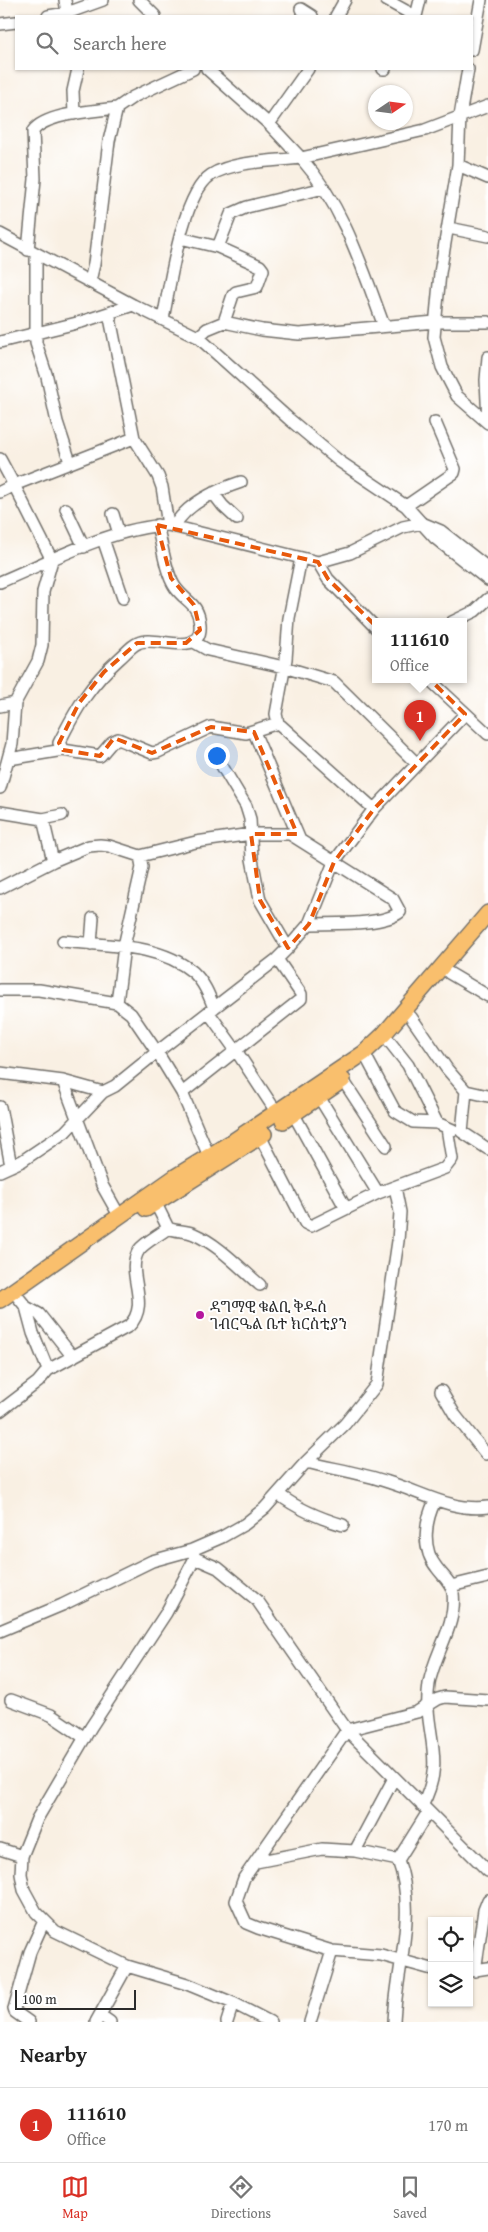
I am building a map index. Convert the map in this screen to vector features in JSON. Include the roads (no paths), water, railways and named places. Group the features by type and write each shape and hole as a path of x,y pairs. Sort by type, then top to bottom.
{"main road":[{"path":"14,1299 155,1202 260,1136 343,1080 366,1058 384,1034 488,913"},
{"path":"0,1312 14,1299 159,1187 366,1058 389,1041 488,928"}],"street":[{"path":"65,0 66,12"},
{"path":"52,15 103,0"},
{"path":"139,0 154,15"},
{"path":"337,15 345,0"},
{"path":"386,0 414,15"},
{"path":"416,15 420,0"},
{"path":"473,44 481,0"},
{"path":"301,9 310,15"},
{"path":"0,24 15,22"},
{"path":"74,114 73,91 78,70"},
{"path":"70,462 36,343 32,252 35,179 33,131 38,124 46,121 74,114 117,108 133,97 191,70"},
{"path":"208,70 268,124 301,158 324,188 345,224 384,326"},
{"path":"268,124 307,70"},
{"path":"468,70 460,116 458,165 440,273 434,337 442,367 457,396 488,422"},
{"path":"163,318 180,238 194,194 202,182 211,175 223,169 301,158 426,130 488,106"},
{"path":"90,281 94,264 109,141 117,108"},
{"path":"458,165 488,178"},
{"path":"218,247 231,214 246,207 324,188"},
{"path":"449,228 488,236"},
{"path":"0,234 133,305 163,318 198,337 288,419 339,461 406,506 435,538 488,580"},
{"path":"180,238 218,247 260,266 263,270 256,287 236,292 233,295 224,322"},
{"path":"0,342 110,313 133,305"},
{"path":"110,313 134,438 158,476 162,487 171,578 176,588 194,605 197,613 200,630 192,642"},
{"path":"198,337 207,329 224,322 262,330 299,334 435,322 488,322"},
{"path":"488,357 488,422"},
{"path":"406,506 454,473 455,469 434,422"},
{"path":"0,492 70,462 134,438"},
{"path":"0,459 52,560 43,592 43,628 38,661 15,703 9,759 0,788"},
{"path":"0,582 103,539 118,534 166,526 199,501 213,493 241,482"},
{"path":"213,493 237,519"},
{"path":"66,509 84,547"},
{"path":"114,514 118,534"},
{"path":"166,526 318,562 350,553 403,527 422,523 441,531 488,568"},
{"path":"103,539 123,598"},
{"path":"301,558 288,618 286,659 276,714 278,723 374,809"},
{"path":"318,562 328,580 372,624"},
{"path":"460,618 475,611 488,599"},
{"path":"63,750 59,743 79,703 104,672 137,643 150,641 176,644 192,642 208,650 284,667 334,682 416,763"},
{"path":"433,683 488,734"},
{"path":"0,706 15,703"},
{"path":"0,1171 65,1132 103,1092 115,1086 277,959 309,924 334,862 374,809 465,714"},
{"path":"9,759 63,750 100,756 112,742 118,739 152,753 158,752 211,727 240,733 254,732 278,723"},
{"path":"254,732 299,838"},
{"path":"222,766 246,806 250,819 252,858 260,900 288,948"},
{"path":"0,812 43,819 62,815"},
{"path":"43,819 53,861"},
{"path":"0,888 53,861 89,846 100,845 140,856 196,842 252,834 290,834 393,899 400,912 395,916 378,920 309,924"},
{"path":"117,1003 124,946 142,867 140,856"},
{"path":"91,944 93,918"},
{"path":"63,941 124,946 149,951 175,962 193,973 207,990 211,1011 277,1113"},
{"path":"182,1093 237,1052 301,999 301,994 277,959"},
{"path":"449,973 488,996"},
{"path":"0,990 38,990 117,1003 131,1014 182,1093 209,1156"},
{"path":"411,1017 446,1069 466,1091 488,1096"},
{"path":"260,1136 305,1223 314,1225 345,1207 445,1168 449,1164 452,1154 442,1126 408,1065 389,1041"},
{"path":"366,1058 395,1111 413,1122 442,1126 462,1132 488,1149"},
{"path":"0,1073 63,1081 103,1092"},
{"path":"343,1080 386,1146"},
{"path":"63,1081 102,1185 120,1217"},
{"path":"462,1132 466,1091"},
{"path":"319,1097 378,1193"},
{"path":"0,1107 2,1129 11,1166"},
{"path":"293,1114 345,1207"},
{"path":"0,1631 62,1605 152,1561 194,1554 245,1524 265,1508 306,1462 345,1424 377,1384 400,1212 395,1187"},
{"path":"155,1202 168,1228 177,1232 192,1232 212,1243 260,1285"},
{"path":"0,1411 38,1382 48,1370 129,1326 135,1320 140,1304 135,1265 140,1250 168,1228"},
{"path":"14,1299 39,1314 73,1357"},
{"path":"14,1299 32,1333 48,1370"},
{"path":"441,1391 455,1415 487,1455"},
{"path":"306,1462 340,1468 389,1482 436,1501 471,1508 488,1507"},
{"path":"278,1494 293,1506 343,1525"},
{"path":"394,2022 396,1993 403,1960 407,1898 405,1880 398,1860 425,1809 434,1776 435,1754 428,1705 430,1683 454,1602 451,1586 435,1566 426,1548 429,1514 436,1501"},
{"path":"194,1554 218,1568 257,1600 346,1730 488,1871"},
{"path":"194,1554 166,1613 85,1738 37,1819 22,1856 21,1874 24,1890 36,1912 55,1931 127,1966 187,1984 233,2003 270,2022"},
{"path":"451,1586 488,1577"},
{"path":"428,1968 403,1960 360,1952 332,1951 246,1924 236,1901 244,1878 346,1730 417,1712 445,1697 488,1700"},
{"path":"12,1700 51,1715 85,1738"},
{"path":"355,1851 394,1778"},
{"path":"0,1849 22,1856"},
{"path":"256,1862 322,1849 355,1851 398,1860"},
{"path":"473,1966 484,1910 488,1900"},
{"path":"29,2022 14,2012 14,2009 30,1952 44,1921"},
{"path":"310,2022 332,1951"},
{"path":"110,2022 98,2018 127,1966"},
{"path":"473,1971 488,1968"},
{"path":"227,2022 233,2003"}],"place":[{"name":"111610","path":"420,741"},
{"name":"ዳግማዊ ቁልቢ ቅዱስ ገብርዔል ቤተ ክርስቲያን","path":"200,1315"}]}
